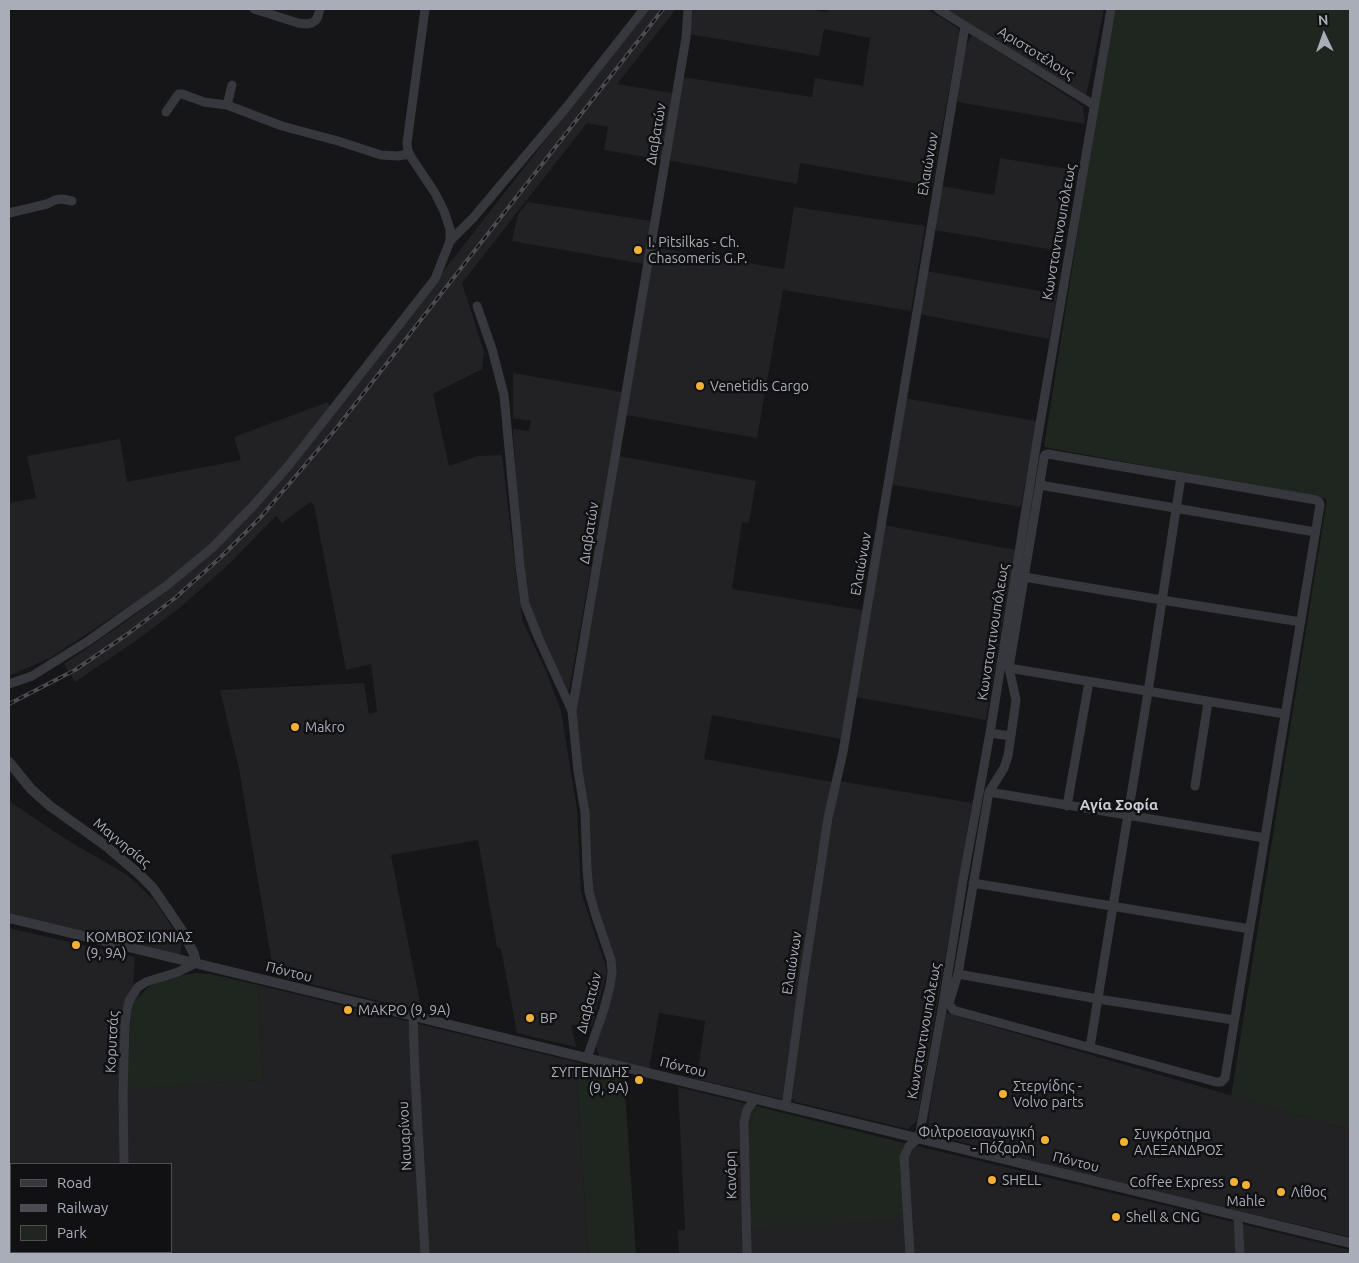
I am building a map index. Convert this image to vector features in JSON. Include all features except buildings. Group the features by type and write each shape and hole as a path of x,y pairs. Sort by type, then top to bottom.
{"street":[{"path":"254,9 306,24 316,20 320,9"},
{"path":"9,684 32,676 88,641 166,586 212,548 253,506 289,464 435,279 450,241 450,229 435,193 410,154 407,143 425,9"},
{"path":"450,241 473,218 552,124 644,9"},
{"name":"Διαβατών","path":"587,1058 604,1009 612,972 611,960 589,892 585,812 578,771 572,711 686,38 688,9"},
{"name":"Αριστοτέλους","path":"938,9 1094,105"},
{"name":"Κωνσταντινουπόλεως","path":"910,1254 904,1158 909,1146 919,1138 990,733 1036,447 1111,9"},
{"name":"Ελαιώνων","path":"786,1106 802,982 828,818 843,752 965,26"},
{"path":"227,105 232,85"},
{"path":"166,112 179,94 187,95 204,102 227,105 282,126 381,155 398,156 410,154"},
{"path":"9,213 47,204 55,200 72,201"},
{"path":"477,306 492,349 504,395 525,604 572,711"},
{"path":"1048,454 1181,477 1316,500 1320,505 1250,929 1224,1078 1221,1082 953,1010 949,1003 958,974 989,792 1004,768 1008,756 1016,700 1009,668 1044,458 1048,454"},
{"path":"1090,1047 1181,477"},
{"path":"1040,485 1315,532"},
{"path":"1024,576 1301,622"},
{"path":"1009,668 1285,714"},
{"path":"1067,806 1088,682"},
{"path":"1194,786 1208,702"},
{"path":"990,733 1011,736"},
{"name":"Μαγνησίας","path":"9,762 32,789 50,806 106,846 153,888 182,932 194,954 196,963"},
{"path":"989,792 1265,838"},
{"path":"973,883 1250,929"},
{"name":"Πόντου","path":"9,918 1350,1243"},
{"name":"Κορυτσάς","path":"124,1163 125,1026 129,1001 138,987 146,982 178,972 196,963"},
{"path":"958,974 1098,999 1234,1020"},
{"name":"Ναυαρίνου","path":"413,1016 425,1254"},
{"name":"Κανάρη","path":"747,1254 744,1122 747,1110 755,1099"},
{"path":"1238,1216 1240,1254"}],"shaded area":[{"path":"648,9 676,9 617,84 672,93 662,160 604,150 608,127 587,123 462,283 484,352 482,369 433,394 449,466 478,456 502,455 523,622 546,671 561,711 577,809 581,892 606,967 606,975 592,1026 571,1025 576,1047 517,1033 501,949 497,947 478,840 391,855 422,1012 274,975 239,769 220,690 364,683 369,714 377,712 371,664 346,670 314,505 310,502 282,523 276,516 229,564 182,606 137,640 75,682 64,664 168,590 289,469"},
{"path":"694,9 807,9 827,12 828,9 927,9 958,28 959,34 932,186 800,163 797,184 667,160 682,77 812,97 815,78 863,86 870,38 824,29 819,56 689,34"},
{"path":"938,9 1104,9 1085,102"},
{"path":"972,35 1083,106 1085,124 958,102 958,97 955,97 962,53"},
{"path":"1000,158 1074,170 1061,251 934,230 941,186 994,195"},
{"path":"528,202 651,221 644,264 512,241 518,214"},
{"path":"794,207 925,226 911,311 783,290 757,438 626,415 653,247 784,269"},
{"path":"926,271 1057,294 1049,339 919,314"},
{"path":"513,373 622,392 569,691 562,685 531,617 522,577 513,429 529,431 531,421 513,418"},
{"path":"904,398 1036,421 1021,507 889,484"},
{"path":"328,402 330,407 264,490 209,547 163,584 50,658 9,676 9,503 36,498 27,456 120,439 127,482 241,460 234,437"},
{"path":"619,456 756,481 749,523 742,522 732,589 862,610 841,739 712,715 704,759 832,782 816,864 782,1099 697,1079 705,1021 659,1013 649,1069 600,1058 598,1054 596,1046 614,974 594,905 575,714"},
{"path":"884,525 1015,550 986,720 855,697"},
{"path":"839,781 972,803 917,1121 908,1129 795,1102 789,1095 810,949"},
{"path":"9,801 64,838 127,875 154,900 182,943 180,955 9,913"},
{"path":"9,928 135,957 126,1087 263,1080 258,985 576,1062 588,1254 9,1254"},
{"path":"946,1013 1350,1130 1350,1237 1061,1169 936,1135 928,1129 929,1113"},
{"path":"678,1087 756,1106 748,1129 900,1160 904,1143 1350,1250 1350,1254 679,1254 678,1230 685,1230"}],"green space":[{"path":"1113,9 1350,9 1350,1130 1231,1096 1327,499 1044,447"},
{"path":"196,973 210,974 258,985 263,1080 126,1088 132,1003 150,986 175,977"},
{"path":"576,1062 624,1077 636,1254 588,1254"},
{"path":"756,1106 904,1143 900,1160 903,1219 751,1228 748,1129"}],"railway":[{"path":"9,704 75,670 129,633 175,598 220,558 260,518 335,430 663,9"}],"place":[{"name":"I. Pitsilkas - Ch. Chasomeris G.P.","path":"638,250"},
{"name":"Venetidis Cargo","path":"700,386"},
{"name":"Makro","path":"295,727"},
{"name":"ΚΟΜΒΟΣ ΙΩΝΙΑΣ (9, 9Α)","path":"76,945"},
{"name":"ΜΑΚΡΟ (9, 9Α)","path":"348,1010"},
{"name":"BP","path":"530,1018"},
{"name":"ΣΥΓΓΕΝΙΔΗΣ (9, 9Α)","path":"639,1080"},
{"name":"Στεργίδης - Volvo parts","path":"1003,1094"},
{"name":"Φιλτροεισαγωγική - Πόζαρλη","path":"1045,1140"},
{"name":"Συγκρότημα ΑΛΕΞΑΝΔΡΟΣ","path":"1124,1142"},
{"name":"SHELL","path":"992,1180"},
{"name":"Coffee Express","path":"1234,1182"},
{"name":"Mahle","path":"1246,1185"},
{"name":"Λίθος","path":"1281,1192"},
{"name":"Shell & CNG","path":"1116,1217"}],"district":[{"name":"Αγία Σοφία","path":"1119,805"}]}
